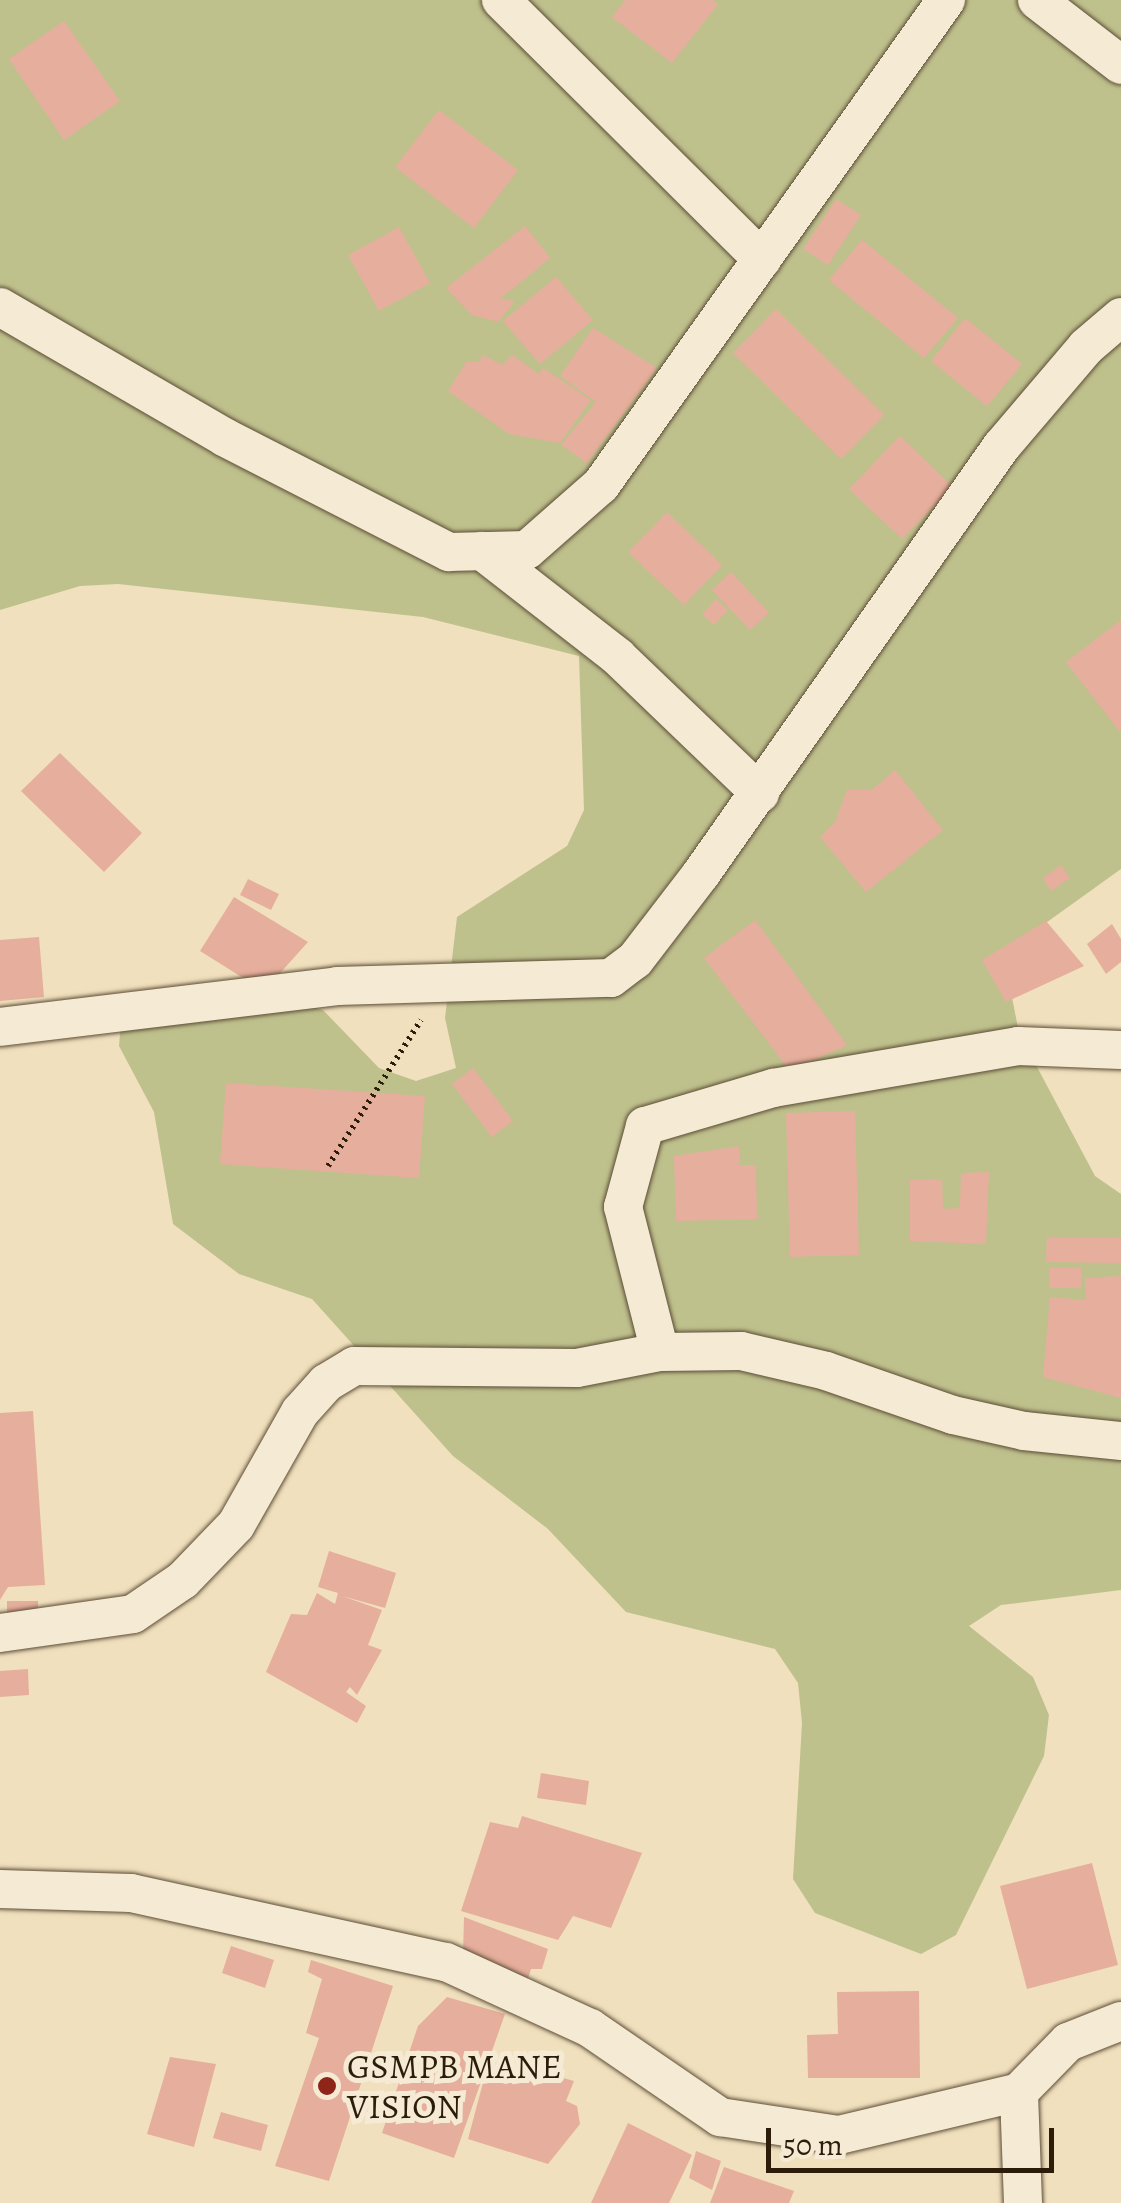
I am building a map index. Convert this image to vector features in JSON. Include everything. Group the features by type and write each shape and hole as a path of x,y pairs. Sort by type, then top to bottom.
{"street":[{"path":"502,0 762,258"},
{"path":"0,307 224,437 449,552 526,550 601,485 946,0"},
{"path":"1037,0 1121,65"},
{"path":"0,1027 419,980 611,978 635,960 760,793 1001,447 1118,326"},
{"path":"482,551 618,657 760,793"},
{"path":"660,1352 622,1206 645,1126 773,1088 1018,1046 1121,1050"},
{"path":"0,1632 132,1614 183,1580 236,1525 300,1412 326,1383 354,1366 577,1368 660,1352 741,1351 826,1371 953,1415 1024,1431 1121,1441"},
{"path":"0,1889 131,1893 446,1962 590,2028 720,2116 839,2135 1019,2092 1068,2042 1121,2021"},
{"path":"1019,2092 1023,2203"}],"path":[{"path":"328,1166 424,1015 419,980"}],"green space":[{"path":"0,0 1121,0 1121,869 1036,930 1008,977 1019,1033 1095,1176 1121,1194 1121,1590 1001,1605 969,1626 1033,1677 1049,1715 1044,1756 956,1935 921,1954 815,1913 793,1879 802,1723 798,1683 775,1649 626,1612 548,1529 453,1456 312,1299 239,1274 173,1224 154,1112 119,1046 122,1008 282,999 323,1010 379,1068 416,1081 456,1068 445,1018 457,917 567,846 584,810 579,656 423,617 118,584 80,586 0,610"}],"building":[{"path":"625,0 712,0 718,4 672,63 612,17"},
{"path":"64,21 120,101 64,140 9,59"},
{"path":"439,110 518,170 474,228 395,167"},
{"path":"836,199 861,215 828,265 803,249"},
{"path":"525,226 550,258 500,299 515,301 498,322 472,315 446,288"},
{"path":"399,227 430,283 379,311 348,255"},
{"path":"862,240 958,318 924,358 829,280"},
{"path":"556,277 593,320 540,364 503,321"},
{"path":"776,309 884,415 841,459 733,353"},
{"path":"965,318 1022,364 987,406 931,361"},
{"path":"593,328 657,368 587,463 561,445 596,402 560,376"},
{"path":"483,355 502,365 512,355 539,374 543,368 591,400 560,443 509,434 448,391 467,361 479,362"},
{"path":"900,436 953,487 902,539 849,489"},
{"path":"667,512 722,565 684,605 628,552"},
{"path":"731,572 769,613 750,630 712,590"},
{"path":"716,599 728,610 714,625 702,614"},
{"path":"1121,620 1121,729 1119,731 1066,662"},
{"path":"60,753 142,833 104,872 21,791"},
{"path":"895,770 943,830 866,892 820,837 835,822 847,790 873,789"},
{"path":"1061,865 1070,878 1051,891 1043,878"},
{"path":"248,879 279,894 271,910 240,895"},
{"path":"234,897 308,942 264,991 200,951"},
{"path":"755,920 847,1045 790,1071 704,958"},
{"path":"1046,921 1084,966 1006,1002 982,960"},
{"path":"1112,924 1121,939 1121,962 1106,974 1087,944"},
{"path":"39,937 44,997 0,1001 0,940"},
{"path":"473,1068 513,1121 492,1137 452,1084"},
{"path":"226,1083 425,1096 419,1178 220,1164"},
{"path":"855,1111 859,1255 790,1257 786,1113"},
{"path":"739,1146 740,1165 756,1165 757,1219 676,1221 674,1156"},
{"path":"989,1172 986,1244 910,1241 910,1180 942,1179 943,1209 960,1208 961,1173"},
{"path":"1047,1237 1121,1238 1121,1263 1046,1262"},
{"path":"1050,1268 1081,1268 1081,1288 1049,1288"},
{"path":"1121,1276 1121,1398 1043,1377 1050,1297 1086,1300 1085,1278"},
{"path":"33,1411 45,1585 8,1587 0,1600 0,1413"},
{"path":"329,1551 396,1573 385,1608 342,1596 382,1610 368,1645 382,1650 357,1695 350,1687 346,1692 366,1706 357,1723 266,1672 291,1614 307,1615 317,1593 335,1604 338,1593 318,1587"},
{"path":"7,1601 38,1601 38,1618 7,1619"},
{"path":"28,1669 29,1695 0,1697 0,1671"},
{"path":"541,1773 589,1781 586,1805 537,1798"},
{"path":"522,1816 642,1853 611,1928 573,1916 558,1940 461,1911 490,1822 518,1828"},
{"path":"1092,1863 1118,1965 1027,1989 1000,1886"},
{"path":"464,1917 548,1949 542,1969 531,1969 527,1982 463,1955"},
{"path":"231,1946 274,1960 265,1988 222,1973"},
{"path":"311,1960 393,1986 329,2181 275,2166 319,2038 306,2033 322,1979 308,1972"},
{"path":"919,1991 920,2078 808,2078 807,2035 838,2034 837,1992"},
{"path":"447,1997 505,2014 454,2158 382,2133 418,2026"},
{"path":"170,2057 216,2064 194,2147 147,2134"},
{"path":"538,2071 574,2081 566,2101 577,2106 580,2124 548,2164 468,2139 484,2079 497,2082 506,2074 532,2082"},
{"path":"221,2112 268,2125 261,2151 213,2138"},
{"path":"628,2123 692,2155 669,2203 591,2203"},
{"path":"696,2151 721,2161 712,2190 689,2178"},
{"path":"724,2167 794,2191 789,2203 710,2203"}],"place":[{"name":"GSMPB MANE VISION","path":"327,2086"}]}
